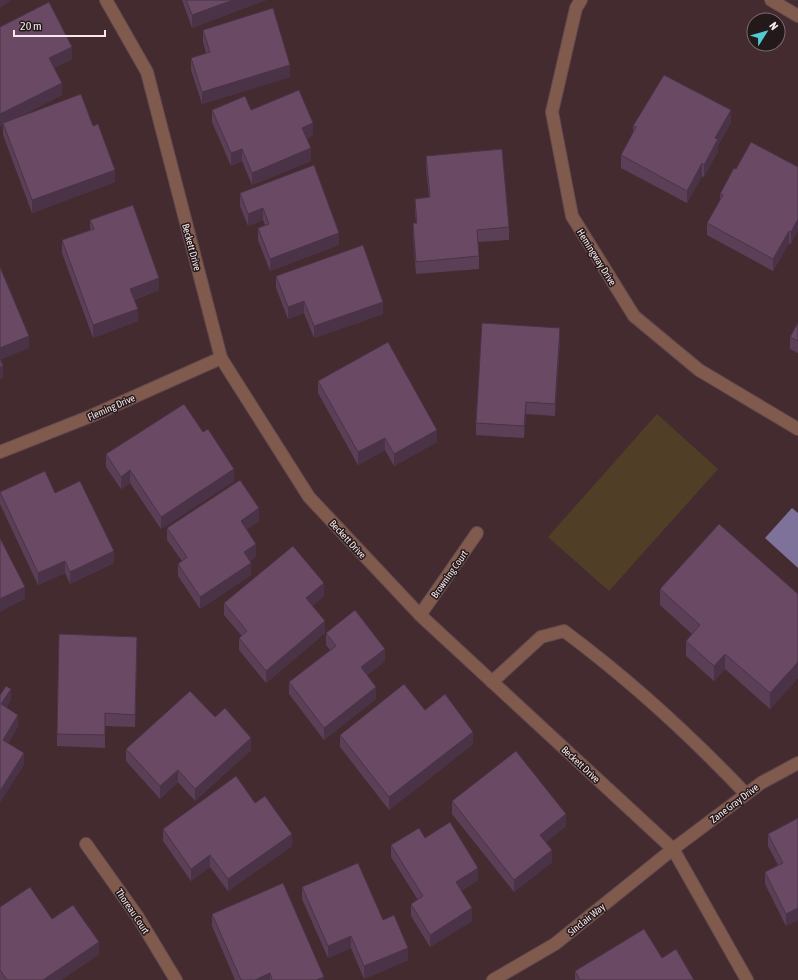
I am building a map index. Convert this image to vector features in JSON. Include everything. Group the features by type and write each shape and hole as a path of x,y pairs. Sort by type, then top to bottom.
{"street":[{"name":"Beckett Drive","path":"106,0 147,72 221,358 309,497 420,615 673,849 748,980"},
{"name":"Hemingway Drive","path":"581,0 576,8 552,112 572,216 634,316 699,370 798,429"},
{"path":"771,0 798,16"},
{"name":"Fleming Drive","path":"0,452 91,416 221,358"},
{"name":"Browning Court","path":"420,615 477,533"},
{"path":"492,682 541,637 564,631 618,673 693,740 746,794"},
{"name":"Zane Gray Drive","path":"673,849 761,783 798,763"},
{"name":"Thoreau Court","path":"86,844 138,917 176,980"},
{"name":"Sinclair Way","path":"493,980 555,944 673,849"}],"shaded area":[{"path":"657,414 718,469 609,591 548,537"},
{"path":"792,508 798,513 798,568 765,538"}],"building":[{"path":"186,0 233,0 192,15"},
{"path":"49,2 72,47 49,58 62,83 0,114 0,27"},
{"path":"273,8 290,65 202,92 191,58 210,52 203,30"},
{"path":"664,75 731,110 715,138 718,139 704,165 702,163 687,191 621,155 636,127 633,126"},
{"path":"299,90 313,123 302,128 311,148 252,173 242,149 231,153 212,110 245,96 251,110"},
{"path":"81,94 93,126 98,124 115,170 32,200 3,123"},
{"path":"751,142 798,167 798,219 791,232 789,231 773,259 707,223 723,195 720,194 734,168 736,169"},
{"path":"502,149 509,227 477,230 479,256 416,262 413,223 417,223 415,199 430,197 426,156"},
{"path":"314,165 339,233 270,259 258,228 269,224 263,208 248,214 240,193"},
{"path":"133,205 159,278 130,289 138,309 93,325 62,240 94,229 90,220"},
{"path":"363,245 383,302 314,326 304,301 288,307 276,276"},
{"path":"0,267 29,336 0,348"},
{"path":"482,323 560,328 555,404 526,402 524,426 476,423"},
{"path":"798,323 798,341 790,337"},
{"path":"388,342 437,430 394,454 385,438 358,452 318,381"},
{"path":"0,358 3,366 0,367"},
{"path":"184,404 203,432 208,429 234,469 161,517 130,470 121,477 106,454"},
{"path":"45,471 55,493 80,481 114,551 70,572 65,561 38,573 0,492"},
{"path":"240,480 259,508 241,521 256,544 244,552 251,563 200,597 178,564 187,557 167,528"},
{"path":"719,524 798,594 798,662 770,693 725,654 714,666 686,641 700,625 660,589"},
{"path":"0,538 25,587 0,599"},
{"path":"293,546 324,583 306,598 325,621 266,671 239,638 247,631 224,603"},
{"path":"355,610 385,649 361,667 376,687 324,728 289,682 336,646 326,633"},
{"path":"59,634 137,637 135,715 105,713 105,735 57,734"},
{"path":"404,684 425,710 445,694 473,732 389,797 340,735"},
{"path":"6,686 11,689 1,704 18,715 3,740 24,753 0,791 0,695"},
{"path":"190,691 215,717 225,708 251,738 195,789 178,770 160,786 126,749"},
{"path":"516,751 566,814 540,835 552,850 514,880 452,801"},
{"path":"236,776 255,803 265,796 292,834 228,879 210,855 191,869 163,829"},
{"path":"798,818 798,908 786,914 765,872 783,863 768,834"},
{"path":"450,822 478,868 456,882 472,908 430,935 411,904 423,896 391,845 419,828 425,838"},
{"path":"358,863 383,920 394,915 408,948 364,966 351,936 328,946 302,887"},
{"path":"283,883 324,977 316,980 272,980 270,973 255,980 241,980 212,914"},
{"path":"30,887 52,919 73,905 99,942 43,980 7,980 0,970 0,907"},
{"path":"644,929 662,958 676,949 694,980 580,980 575,971"}]}
